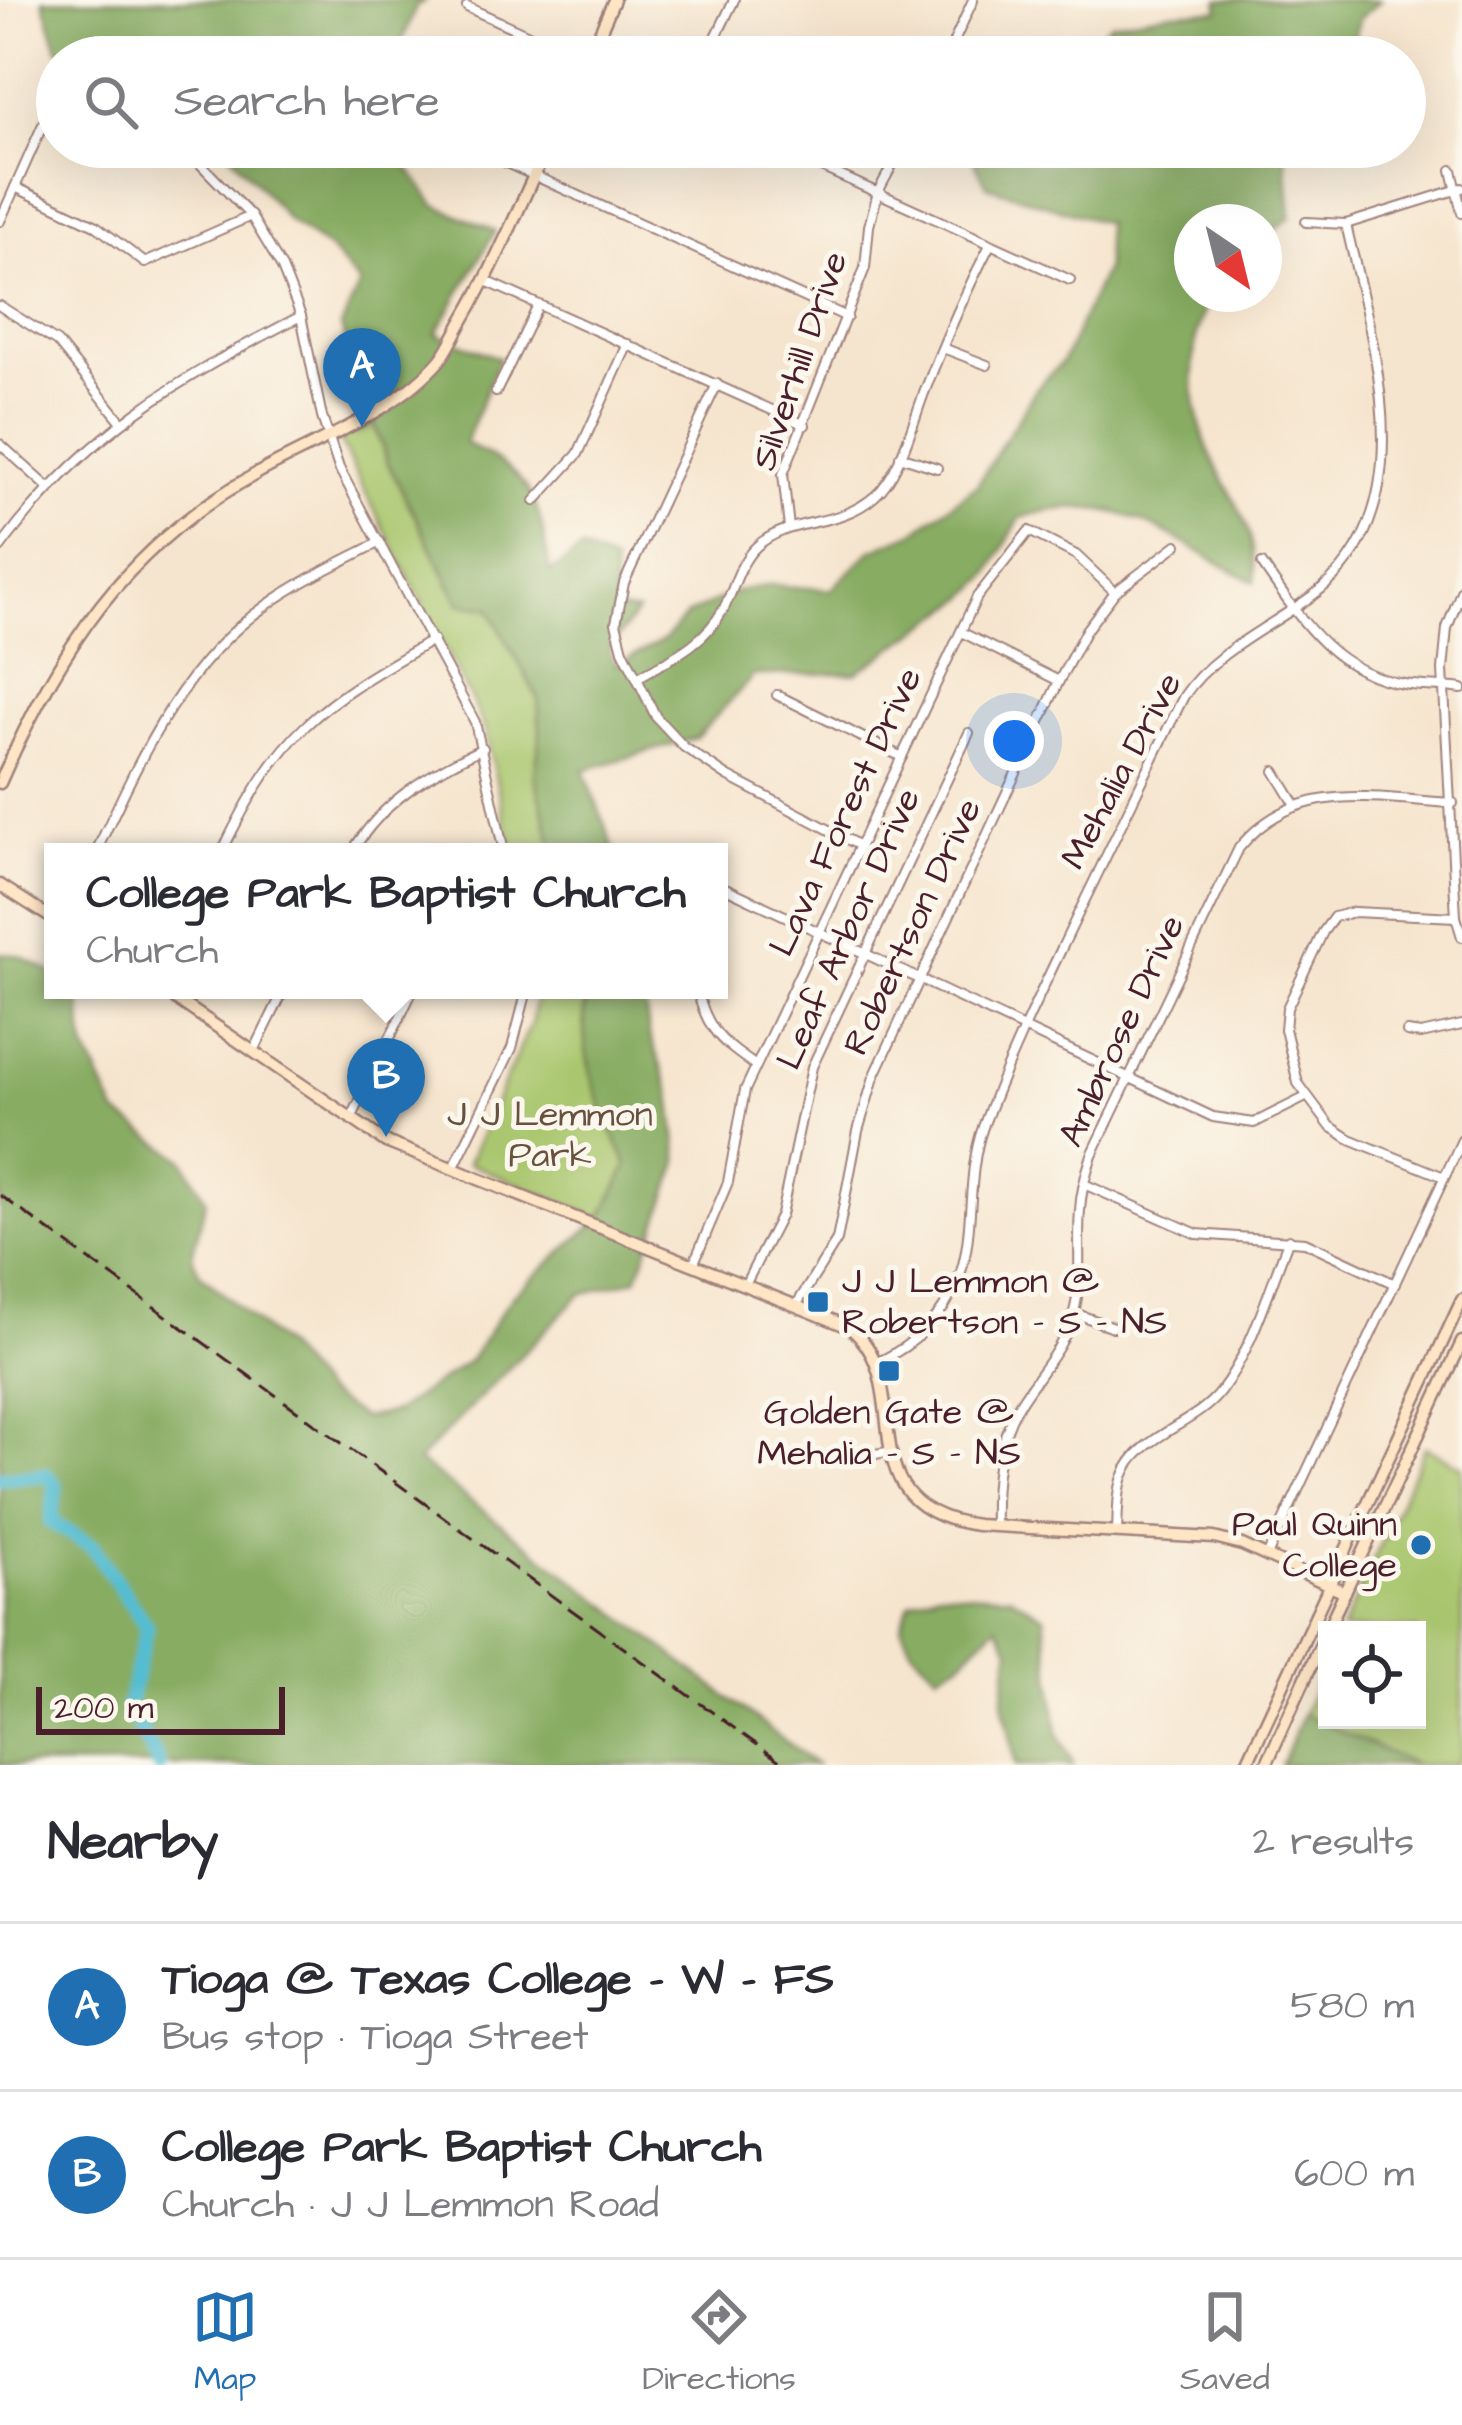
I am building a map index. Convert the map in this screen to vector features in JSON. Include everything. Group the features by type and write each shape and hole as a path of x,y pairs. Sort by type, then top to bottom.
{"street":[{"path":"598,36 614,0"},
{"path":"716,36 734,0"},
{"path":"957,36 973,0"},
{"path":"467,7 531,36"},
{"path":"0,221 36,140"},
{"path":"204,168 251,216 282,268 302,316 339,468 475,722 502,843"},
{"path":"516,168 847,317"},
{"path":"0,783 72,640 113,589 171,532 206,505 402,394 442,358 486,280 537,168"},
{"path":"824,168 1070,280"},
{"name":"Silverhill Drive","path":"788,528 783,474 866,268 869,226 891,168"},
{"path":"1452,170 1460,188 1462,213"},
{"path":"15,187 94,225 145,263 251,216"},
{"path":"1306,221 1346,224 1460,188"},
{"name":"Mehalia Drive","path":"878,1363 922,1336 958,1281 973,1162 1024,1026 1184,696 1206,672 1330,580 1350,556 1376,499 1383,468 1380,398 1346,224"},
{"path":"637,678 698,643 722,611 755,547 788,528 822,524 850,513 879,494 990,244"},
{"path":"486,280 805,425"},
{"path":"0,306 57,342 121,422"},
{"path":"496,392 538,307"},
{"path":"0,548 69,465 121,422 170,387 302,316"},
{"path":"535,501 578,454 628,344"},
{"path":"943,348 987,365"},
{"path":"717,384 623,583 616,623 656,717 684,747 728,776 860,846"},
{"path":"0,444 50,488"},
{"path":"899,456 937,468"},
{"name":"Lava Forest Drive","path":"693,1265 728,1182 746,1090 977,596 1029,531 1076,555 1115,592"},
{"path":"100,843 155,731 215,653 269,603 380,542"},
{"name":"Robertson Drive","path":"797,1304 837,1240 868,1092 1059,680 1086,630 1115,592 1178,545"},
{"path":"1262,564 1318,641 1364,674 1408,685 1462,689"},
{"path":"1462,590 1447,628 1444,687 1456,917 1462,937"},
{"path":"961,632 1059,680"},
{"path":"226,843 256,784 287,742 333,700 433,640"},
{"path":"777,694 902,757"},
{"name":"Leaf Arbor Drive","path":"745,1286 782,1215 812,1067 969,733"},
{"path":"358,843 405,791 483,748"},
{"path":"1275,771 1295,804 1323,797 1453,803"},
{"name":"Ambrose Drive","path":"995,1526 998,1465 1005,1434 1074,1313 1084,1184 1096,1145 1239,848 1267,821 1295,804"},
{"path":"0,886 44,913"},
{"path":"728,890 1189,1107 1234,1123 1264,1120 1306,1097"},
{"path":"1444,1177 1350,1139 1330,1126 1306,1097 1290,1058 1285,1029 1287,1008 1334,917 1354,912 1456,917"},
{"path":"177,999 386,1142 797,1304 854,1331 878,1363 887,1452 905,1486 930,1510 964,1523 1214,1538 1345,1592"},
{"path":"254,1051 280,999"},
{"path":"352,1117 409,999"},
{"path":"453,1168 512,1048 525,999"},
{"path":"700,999 709,1028 757,1066"},
{"path":"1407,1032 1421,1034 1462,1025"},
{"path":"1267,1556 1462,1140"},
{"path":"1084,1184 1197,1234 1289,1239 1330,1252 1395,1284"},
{"path":"1117,1532 1126,1469 1146,1447 1196,1416 1220,1392 1244,1348 1289,1239"},
{"path":"1246,1765 1462,1300"},
{"path":"1074,1313 1113,1327"},
{"path":"1331,1621 1462,1342"},
{"path":"1400,1430 1418,1436"},
{"path":"822,1463 887,1452"},
{"path":"1266,1765 1318,1650"},
{"path":"1276,1701 1292,1708"}],"green space":[{"path":"43,0 426,0 416,7 404,36 54,36"},
{"path":"1219,0 1380,0 1359,19 1355,36 1098,36 1111,23 1168,13 1219,11"},
{"path":"243,168 409,168 435,205 495,231 436,334 499,358 465,443 507,468 530,493 542,526 550,573 582,550 613,563 615,610 637,612 609,650 616,665 664,640 687,615 738,591 772,585 831,590 872,550 913,533 977,485 1036,389 1063,361 1106,267 1105,223 987,186 978,168 1287,168 1291,217 1282,224 1282,204 1174,204 1174,312 1204,312 1193,366 1196,404 1205,441 1246,524 1255,582 1144,522 1116,513 1055,509 1020,518 988,576 967,597 856,673 754,675 696,738 584,770 612,843 552,843 535,776 538,698 489,608 460,604 388,463 341,327 360,284 331,251 289,221"},
{"path":"373,424 460,604 489,608 538,698 535,776 552,843 510,843 485,730 339,440"},
{"path":"0,953 20,956 44,968 44,999 79,999 85,1047 116,1113 183,1159 206,1200 192,1256 199,1273 284,1347 323,1392 362,1418 395,1412 470,1360 512,1296 601,1218 628,1166 593,1081 585,1037 586,999 644,999 649,1034 671,1093 679,1162 637,1279 581,1294 418,1461 816,1765 0,1765"},
{"name":"J J Lemmon Park","path":"536,999 588,999 607,1120 628,1166 601,1219 468,1163 532,1021"},
{"name":"Paul Quinn College","path":"1425,1447 1462,1466 1462,1755 1455,1765 1415,1765 1336,1729 1426,1729 1426,1621 1345,1621"},
{"path":"938,1591 1011,1596 1044,1616 1058,1733 1074,1765 1016,1765 1003,1701 1010,1648 997,1625 961,1661 937,1674 911,1648 901,1626 910,1602"},
{"name":"Paul Quinn College","path":"1318,1680 1318,1721 1303,1714"},
{"path":"1303,1714 1318,1721 1318,1729 1336,1729 1415,1765 1281,1765"}],"waterway":[{"path":"0,1478 47,1475 56,1486 51,1522 92,1546 147,1627 128,1705 159,1765"}],"railway":[{"path":"0,1195 785,1765"}],"place":[{"name":"Tioga @ Texas College - W - FS","path":"362,427"},
{"name":"College Park Baptist Church","path":"386,1137"},
{"name":"J J Lemmon @ Robertson - S - NS","path":"818,1302"},
{"name":"Golden Gate @ Mehalia - S - NS","path":"889,1371"},
{"name":"Paul Quinn College","path":"1421,1545"}]}
